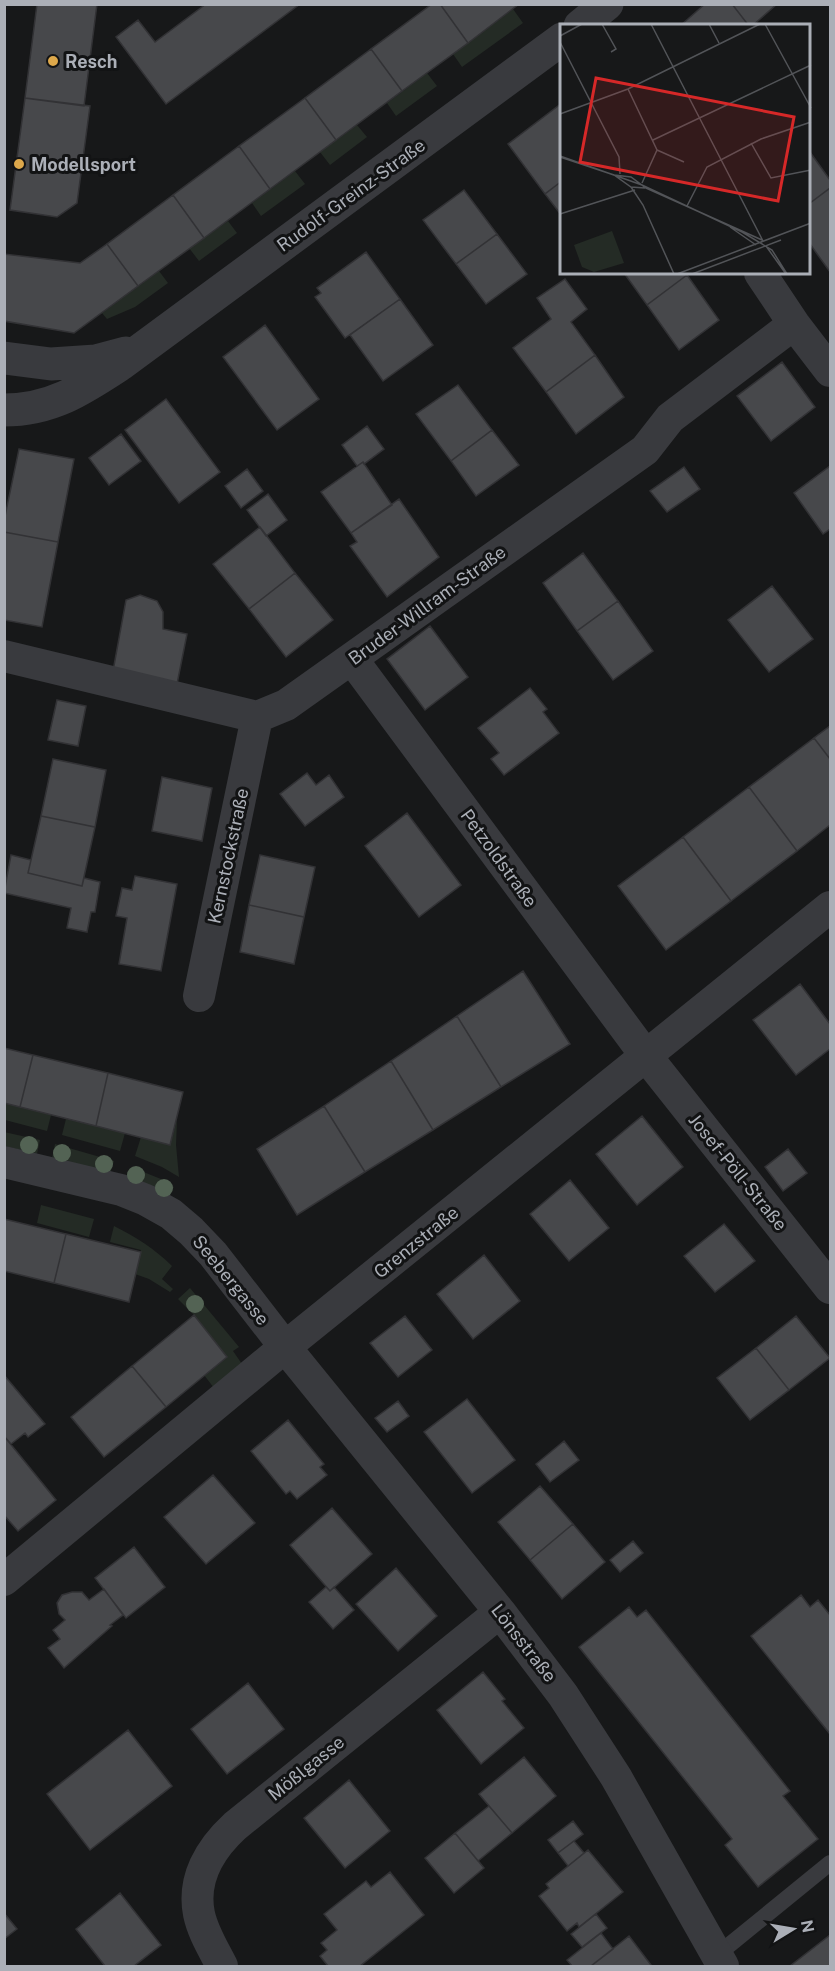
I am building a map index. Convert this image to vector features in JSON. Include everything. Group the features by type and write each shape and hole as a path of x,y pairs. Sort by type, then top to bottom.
{"street":[{"name":"Rudolf-Greinz-Straße","path":"4,410 24,410 66,398 80,391 140,350 560,40"},
{"path":"761,274 794,324 831,371"},
{"name":"Bruder-Willram-Straße","path":"257,717 286,705 645,450 670,418 794,324"},
{"name":"Rudolf-Greinz-Straße","path":"4,358 51,364 96,361 140,350"},
{"path":"4,656 257,717"},
{"name":"Petzoldstraße","path":"352,659 646,1056"},
{"name":"Kernstockstraße","path":"199,996 257,717"},
{"name":"Grenzstraße","path":"4,1580 285,1347 831,907"},
{"name":"Josef-Pöll-Straße","path":"646,1056 831,1288"},
{"name":"Seebergasse","path":"4,1162 121,1190 146,1200 171,1214 213,1254 285,1347"},
{"name":"Lönsstraße","path":"285,1347 500,1612 563,1695 616,1777 720,1961"},
{"name":"Mößlgasse","path":"222,1966 204,1929 199,1915 198,1902 202,1870 220,1840 234,1826 500,1612"}],"lane":[{"path":"720,1961 831,1863"}],"shaded area":[{"path":"513,9 523,23 462,67 453,54"},
{"path":"427,73 437,86 396,116 387,103"},
{"path":"357,125 367,137 330,165 320,152"},
{"path":"295,171 305,184 261,216 252,203"},
{"path":"228,221 237,233 199,261 189,248"},
{"path":"159,271 168,283 135,307 107,319 102,313"},
{"path":"5,1103 51,1115 47,1131 5,1120"},
{"path":"66,1119 125,1133 120,1151 62,1135"},
{"path":"177,1120 176,1145 179,1177 135,1156 141,1137 170,1145"},
{"path":"4,1132 40,1140 37,1154 5,1146"},
{"path":"55,1144 114,1161 110,1174 52,1158"},
{"path":"131,1167 174,1187 166,1198 128,1180"},
{"path":"41,1205 94,1219 89,1237 37,1223"},
{"path":"114,1226 145,1244 172,1266 162,1279 173,1289 170,1292 149,1279 135,1274 141,1250 110,1242"},
{"path":"190,1288 239,1347 233,1351 242,1364 214,1388 204,1375 194,1315 178,1299"}],"building":[{"path":"37,4 97,4 84,106 25,98"},
{"path":"206,4 300,4 166,104 116,37 138,20 155,42"},
{"path":"432,4 440,4 468,43 402,91 371,49"},
{"path":"440,4 519,4 468,43"},
{"path":"705,4 732,4 747,24 682,24"},
{"path":"732,4 777,4 754,24 747,24"},
{"path":"371,49 402,91 336,140 305,98"},
{"path":"25,98 90,106 77,203 57,217 10,210"},
{"path":"305,98 336,140 270,189 239,146"},
{"path":"560,105 560,183 545,194 508,144"},
{"path":"239,146 270,189 204,238 173,195"},
{"path":"811,153 830,180 830,188 811,202"},
{"path":"560,183 560,213 545,194"},
{"path":"830,188 830,272 811,245 811,202"},
{"path":"464,190 497,234 456,264 423,220"},
{"path":"173,195 204,238 138,286 107,244"},
{"path":"497,234 527,274 486,304 456,264"},
{"path":"107,244 138,286 74,333 4,321 4,254 80,263"},
{"path":"366,252 400,299 345,338 315,297 321,293 317,288"},
{"path":"625,274 687,275 647,305"},
{"path":"687,275 719,320 679,350 647,305"},
{"path":"565,279 587,309 571,322 595,355 546,392 513,348 551,319 537,298"},
{"path":"400,299 433,345 383,381 350,335"},
{"path":"265,325 319,399 277,430 223,357"},
{"path":"595,355 624,397 576,434 546,392"},
{"path":"782,362 815,407 771,441 737,396"},
{"path":"458,385 492,430 451,461 416,414"},
{"path":"166,399 220,472 179,503 125,430"},
{"path":"367,426 384,449 364,464 363,462 357,466 342,445"},
{"path":"492,430 519,465 476,496 451,461"},
{"path":"121,434 141,461 109,485 89,458"},
{"path":"19,449 74,459 58,542 4,532 4,521"},
{"path":"363,462 392,505 351,533 321,492"},
{"path":"830,466 830,529 823,534 794,493"},
{"path":"684,467 700,489 667,512 650,491"},
{"path":"247,469 263,491 241,508 225,486"},
{"path":"268,494 287,520 266,536 247,510"},
{"path":"399,499 439,557 387,597 350,546 357,542 351,533"},
{"path":"260,527 295,573 249,609 213,564"},
{"path":"4,532 58,542 42,627 4,620"},
{"path":"583,553 618,601 577,631 543,583"},
{"path":"295,573 333,620 286,657 249,609"},
{"path":"772,586 813,639 769,672 728,620"},
{"path":"140,595 157,601 163,612 163,629 187,634 177,684 113,671 126,600"},
{"path":"618,601 653,651 613,680 577,631"},
{"path":"430,626 468,677 425,710 387,659"},
{"path":"530,688 547,709 543,712 559,733 504,775 491,759 499,753 478,728"},
{"path":"57,700 86,706 78,746 48,740"},
{"path":"830,726 830,759 814,738"},
{"path":"814,738 830,759 830,825 797,851 749,787"},
{"path":"53,759 106,770 95,827 41,816"},
{"path":"307,773 316,785 329,775 344,797 305,826 280,794"},
{"path":"162,777 212,788 202,841 152,831"},
{"path":"749,787 797,851 731,901 683,837"},
{"path":"407,813 461,885 419,917 365,846"},
{"path":"41,816 95,827 82,886 28,873"},
{"path":"683,837 731,901 666,950 618,886"},
{"path":"11,855 31,860 28,873 82,886 84,878 100,882 95,912 91,912 87,932 67,928 71,908 4,893"},
{"path":"260,855 315,867 304,917 249,905"},
{"path":"135,876 177,884 161,971 119,964 127,918 116,916 122,888 132,890"},
{"path":"249,905 304,917 294,964 240,952"},
{"path":"523,971 570,1044 501,1087 457,1016"},
{"path":"800,984 830,1024 830,1049 796,1075 753,1020"},
{"path":"457,1016 501,1087 433,1130 391,1061"},
{"path":"4,1048 33,1055 20,1107 4,1103"},
{"path":"33,1055 108,1073 96,1126 20,1107"},
{"path":"391,1061 433,1130 365,1172 324,1106"},
{"path":"108,1073 183,1092 170,1145 96,1126"},
{"path":"324,1106 365,1172 297,1215 257,1149"},
{"path":"642,1116 683,1167 637,1205 596,1154"},
{"path":"788,1149 807,1173 783,1191 765,1167"},
{"path":"570,1180 609,1228 569,1261 530,1214"},
{"path":"4,1219 66,1234 54,1283 4,1271"},
{"path":"724,1224 755,1261 715,1292 684,1256"},
{"path":"66,1234 141,1252 129,1302 54,1283"},
{"path":"484,1255 520,1301 473,1339 437,1294"},
{"path":"194,1315 227,1357 166,1407 132,1366"},
{"path":"405,1316 432,1350 398,1377 370,1343"},
{"path":"796,1316 830,1358 789,1390 756,1348"},
{"path":"756,1348 789,1390 750,1420 717,1378"},
{"path":"132,1366 166,1407 104,1457 71,1417"},
{"path":"4,1375 45,1424 28,1437 25,1433 11,1444 4,1436"},
{"path":"467,1399 515,1460 472,1493 424,1432"},
{"path":"398,1401 409,1416 387,1432 375,1418"},
{"path":"288,1420 324,1464 320,1467 327,1475 297,1499 290,1491 286,1494 251,1451"},
{"path":"4,1436 56,1500 18,1531 4,1515"},
{"path":"564,1441 579,1460 550,1482 536,1464"},
{"path":"213,1475 255,1523 206,1564 164,1517"},
{"path":"540,1486 573,1524 530,1560 498,1522"},
{"path":"332,1508 372,1554 330,1591 290,1545"},
{"path":"573,1524 605,1562 562,1599 530,1560"},
{"path":"633,1541 643,1553 620,1572 610,1560"},
{"path":"134,1547 165,1587 126,1618 95,1578"},
{"path":"396,1568 437,1616 398,1651 356,1604"},
{"path":"326,1587 330,1591 334,1587 354,1610 333,1629 309,1602"},
{"path":"104,1589 123,1615 64,1668 48,1648 60,1639 53,1630 65,1620 59,1614 57,1603 62,1595 72,1592 82,1592 89,1600"},
{"path":"801,1595 810,1607 818,1600 830,1615 830,1734 751,1636"},
{"path":"629,1607 637,1617 646,1610 790,1791 783,1796 818,1839 758,1887 725,1845 732,1839 579,1647"},
{"path":"483,1672 505,1699 502,1701 524,1728 481,1764 437,1710"},
{"path":"248,1683 284,1729 227,1774 191,1729"},
{"path":"128,1730 172,1786 90,1850 47,1794"},
{"path":"524,1757 556,1796 512,1833 479,1794"},
{"path":"349,1780 390,1831 345,1868 304,1818"},
{"path":"489,1806 512,1833 478,1861 455,1833"},
{"path":"573,1821 583,1834 558,1853 548,1840"},
{"path":"455,1833 484,1868 454,1893 425,1858"},
{"path":"574,1841 584,1853 568,1866 558,1853"},
{"path":"588,1850 623,1892 579,1927 577,1923 567,1931 539,1896 549,1888 546,1884"},
{"path":"390,1872 424,1915 360,1966 328,1966 320,1956 327,1950 321,1943 337,1930 324,1914 366,1881 371,1887"},
{"path":"120,1893 161,1945 134,1966 105,1966 76,1929"},
{"path":"4,1913 17,1929 4,1939"},
{"path":"596,1914 607,1928 582,1947 571,1934"},
{"path":"601,1933 613,1949 591,1966 572,1966 567,1960"},
{"path":"830,1935 830,1966 790,1966"},
{"path":"629,1936 651,1965 591,1966"}],"place":[{"name":"Resch","path":"53,61"},
{"name":"Modellsport","path":"19,164"}]}
